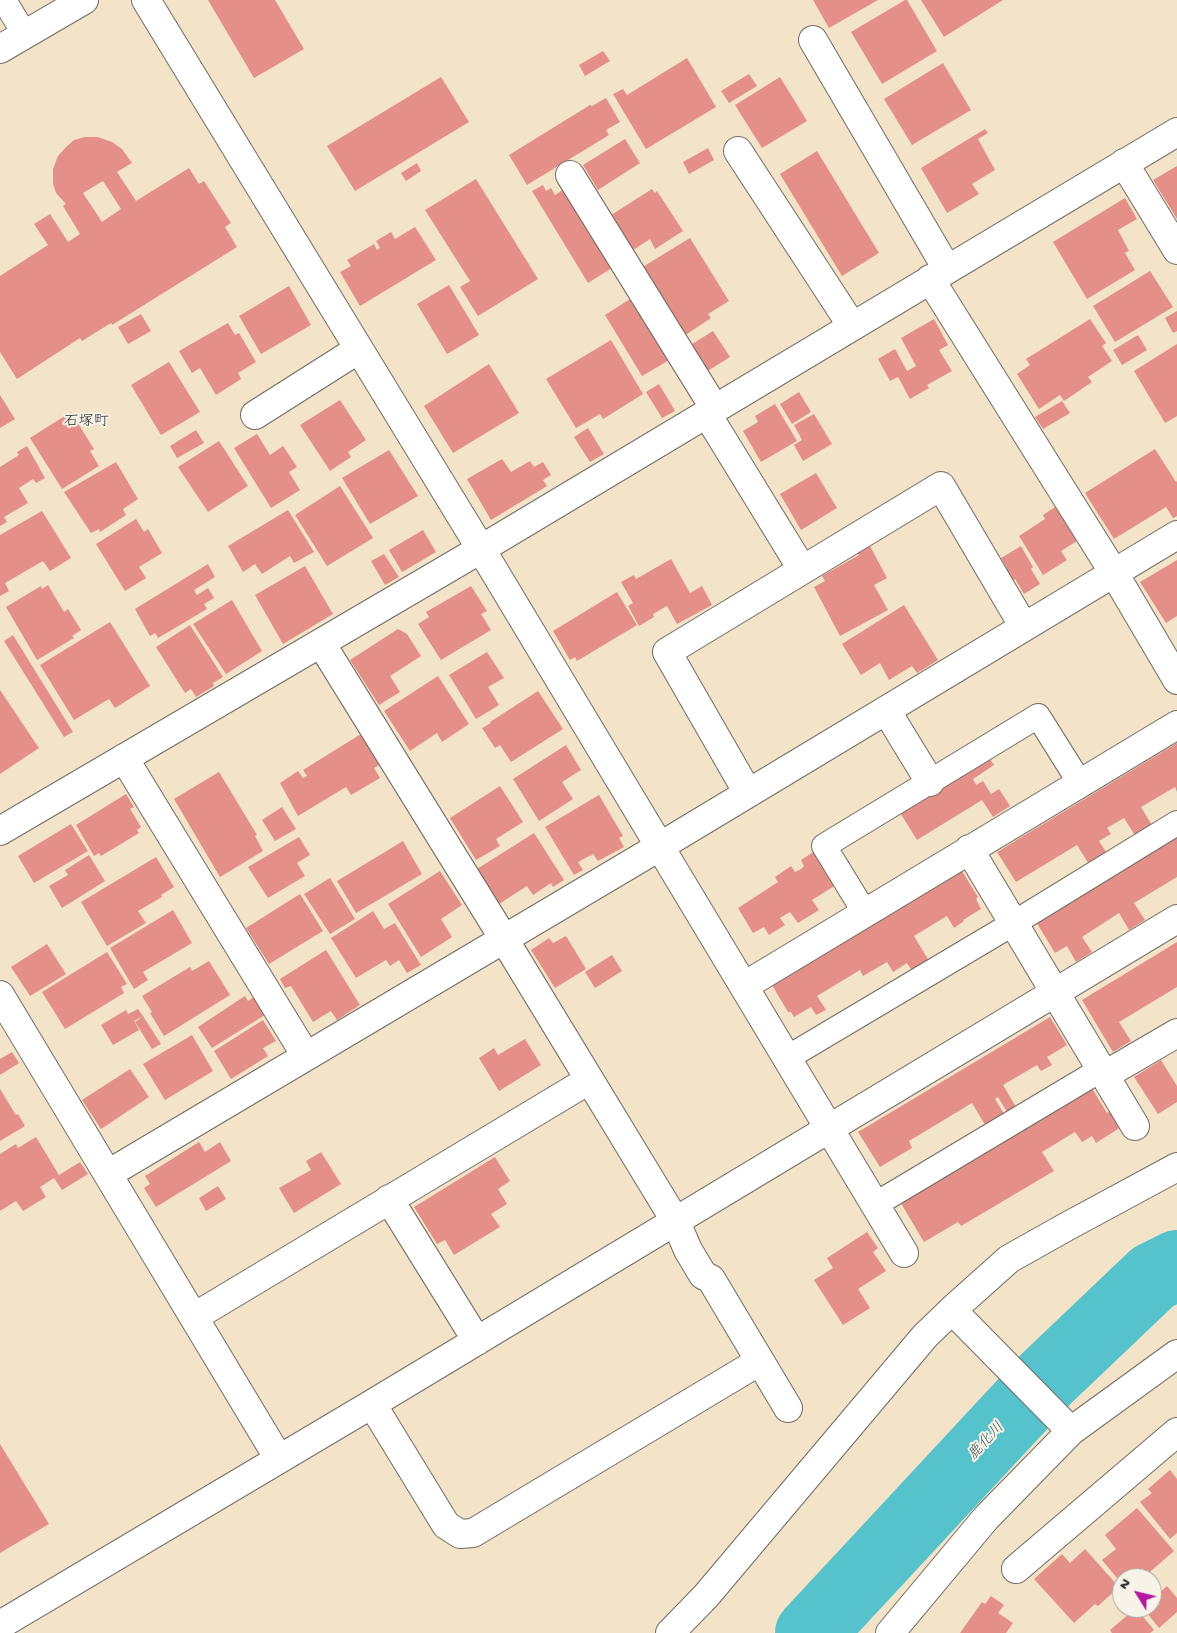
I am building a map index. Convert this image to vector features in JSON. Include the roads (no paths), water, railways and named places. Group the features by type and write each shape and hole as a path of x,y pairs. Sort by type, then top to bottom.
{"street":[{"path":"0,50 84,0"},
{"path":"146,0 481,549 904,1252"},
{"path":"813,40 939,274 1177,680"},
{"path":"0,831 481,549 1177,132"},
{"path":"738,151 852,326"},
{"path":"1124,163 1177,250"},
{"path":"570,175 711,411 802,570"},
{"path":"255,415 359,349"},
{"path":"748,793 667,652 941,486 1024,627"},
{"path":"108,1174 659,847 1177,535"},
{"path":"321,643 676,1222 688,1250 703,1275 711,1279 788,1408"},
{"path":"886,710 930,782"},
{"path":"744,986 1177,725"},
{"path":"124,758 306,1056"},
{"path":"969,849 1136,1126"},
{"path":"0,1625 280,1460 1177,919"},
{"path":"0,995 280,1460"},
{"path":"1103,1072 1177,1033"},
{"path":"194,1317 589,1080"},
{"path":"670,1633 706,1596 925,1336 952,1310 1009,1259 1177,1167"},
{"path":"389,1199 477,1341"},
{"path":"952,1310 1071,1430"},
{"path":"890,1633 986,1518 1071,1430 1177,1354"},
{"path":"372,1404 446,1525 460,1534 473,1533 760,1361"},
{"path":"1016,1569 1177,1432"}],"lane":[{"path":"4,0 24,35"},
{"path":"865,912 824,846 1038,716 1080,783"},
{"path":"787,1058 1177,823"},
{"path":"876,1204 1103,1072"}],"waterway":[{"name":"鹿化川","path":"810,1633 1047,1378 1153,1277 1177,1265"}],"district":[{"name":"石塚町","path":"86,423"}]}
